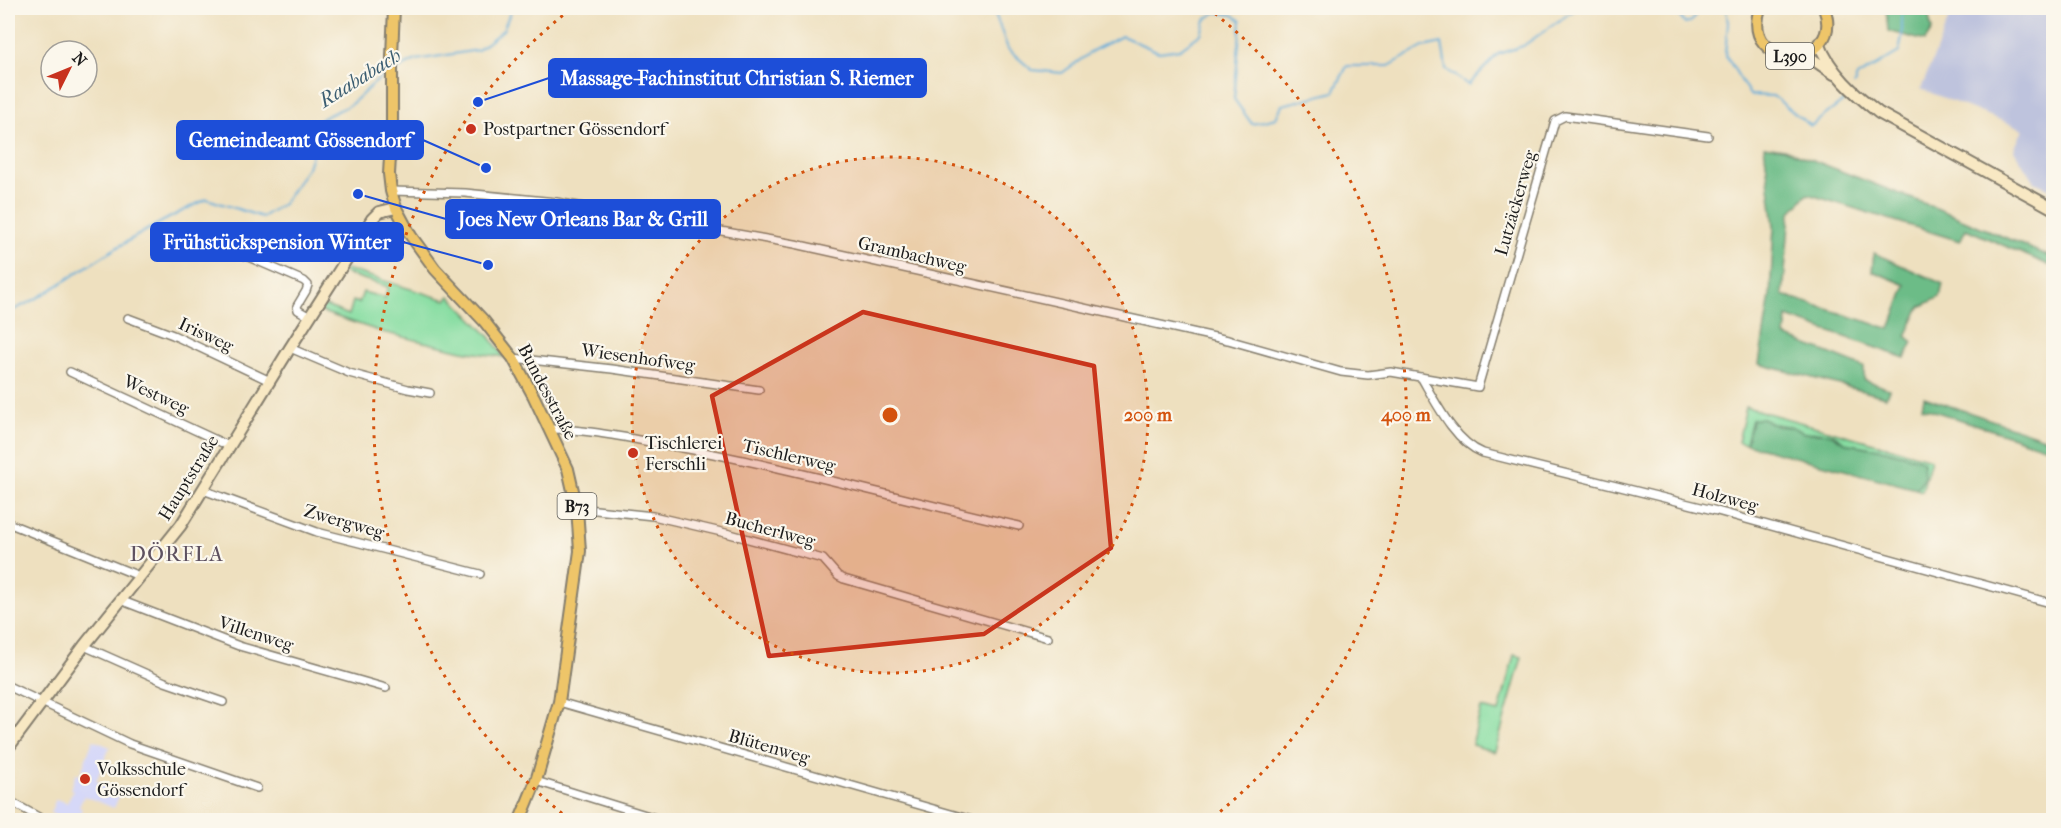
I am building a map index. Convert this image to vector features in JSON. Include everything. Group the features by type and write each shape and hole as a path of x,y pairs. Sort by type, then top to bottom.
{"main road":[{"name":"Bundesstraße","path":"394,8 391,94 393,110 389,174 390,190 396,208 407,229 435,269 484,321 513,358 568,469 577,508 580,551 559,702 536,781 520,820"},
{"name":"L390","path":"1760,8 1757,26 1766,44 1781,55 1798,56 1806,54 1819,43 1826,31 1827,19 1824,8"},
{"name":"L390","path":"1819,43 1839,77"},
{"name":"L390","path":"1806,54 1839,77 1859,98 1879,114 2054,209"},
{"name":"Hauptstraße","path":"8,748 84,646 181,525 372,219 379,212 396,208"}],"street":[{"name":"Lutzäckerweg","path":"1421,378 1478,387 1555,121 1565,116 1708,136"},
{"name":"Grambachweg","path":"390,190 477,194 561,203 784,242 1219,338 1341,372 1368,375 1391,372 1421,378"},
{"path":"186,230 304,281 308,285 297,306 298,310 310,317"},
{"name":"Irisweg","path":"128,318 173,335 270,381"},
{"path":"290,348 349,373 430,393"},
{"name":"Wiesenhofweg","path":"513,358 612,369 759,390"},
{"name":"Westweg","path":"70,372 229,446"},
{"name":"Holzweg","path":"1421,378 1462,440 1483,453 1717,511 2054,604"},
{"name":"Tischlerweg","path":"550,429 633,439 711,453 1019,526"},
{"name":"Zwergweg","path":"203,490 317,532 480,574"},
{"name":"Bucherlweg","path":"577,508 653,516 823,559 838,576 844,579 1048,638"},
{"path":"8,523 139,576"},
{"name":"Villenweg","path":"120,600 239,646 386,688"},
{"path":"84,646 165,682 223,702"},
{"path":"8,686 130,744 257,788"},
{"name":"Blütenweg","path":"559,702 972,820"},
{"path":"536,781 662,820"},
{"path":"8,801 44,820"}],"highlighted area":[{"path":"863,312 1094,366 1111,548 984,634 769,656 712,396"}],"shaded area":[{"path":"1953,8 2053,8 2053,190 2034,182 2014,150 2023,129 1921,89"},
{"name":"Volksschule Gössendorf","path":"93,740 110,747 96,781 121,792 114,808 84,796 77,820 69,820 50,813 56,799 67,803 73,790 70,789 76,774 80,775"}],"green space":[{"path":"1886,8 1927,8 1932,30 1925,41 1888,31"},
{"path":"1764,146 1784,149 1936,208 2053,258 2053,267 1966,229 1960,241 1808,194 1790,213 1783,295 1890,329 1906,285 1872,271 1874,253 1943,284 1940,297 1920,307 1906,336 1913,342 1905,358 1787,317 1785,336 1864,367 1864,380 1889,389 1886,397 1759,364 1770,296 1774,226"},
{"path":"346,269 446,300 450,296 490,337 504,357 462,351 382,332 319,311 323,305 349,315 353,301 359,303 363,292 385,298 388,287 344,273"},
{"path":"1924,397 2053,441 2053,450 1922,407"},
{"path":"1746,407 1931,459 1922,491 1916,489 1920,485 1919,459 1848,444 1833,434 1804,433 1792,427 1752,420 1746,444 1738,442"},
{"path":"1761,418 1777,426 1792,427 1804,433 1828,433 1848,444 1919,459 1923,461 1924,478 1916,489 1746,444 1752,420"},
{"path":"1514,655 1522,657 1495,752 1472,745 1481,708 1499,712"}],"waterway":[{"name":"Raababach","path":"396,70 416,60 478,50 503,30 512,8"},
{"name":"Raababach","path":"993,8 1008,49 1032,70 1062,73 1094,50 1122,36 1159,52 1180,49 1201,34 1205,20 1216,12 1233,15 1241,21 1234,99 1252,124 1276,118 1282,105 1334,92 1347,66 1389,66 1423,47 1442,43 1446,69 1468,85 1498,54 1523,46 1577,8"},
{"name":"Raababach","path":"1674,8 1685,24 1691,22 1697,8"},
{"name":"Raababach","path":"1726,8 1728,23 1725,54 1750,95 1773,96 1811,126 1849,97 1850,93"},
{"name":"Raababach","path":"1854,85 1857,77 1899,52 1902,37 1902,8"},
{"name":"Raababach","path":"8,312 47,292 144,232 207,199 262,217 283,204 308,167 314,149 313,126 351,104 388,74"}],"place":[{"name":"Massage-Fachinstitut Christian S. Riemer","path":"478,102"},
{"name":"Postpartner Gössendorf","path":"471,129"},
{"name":"Gemeindeamt Gössendorf","path":"486,168"},
{"name":"Joes New Orleans Bar & Grill","path":"358,194"},
{"name":"Frühstückspension Winter","path":"488,265"},
{"name":"Tischlerei Ferschli","path":"633,453"},
{"name":"Volksschule Gössendorf","path":"85,779"}],"district":[{"name":"DÖRFLA","path":"177,554"}]}
